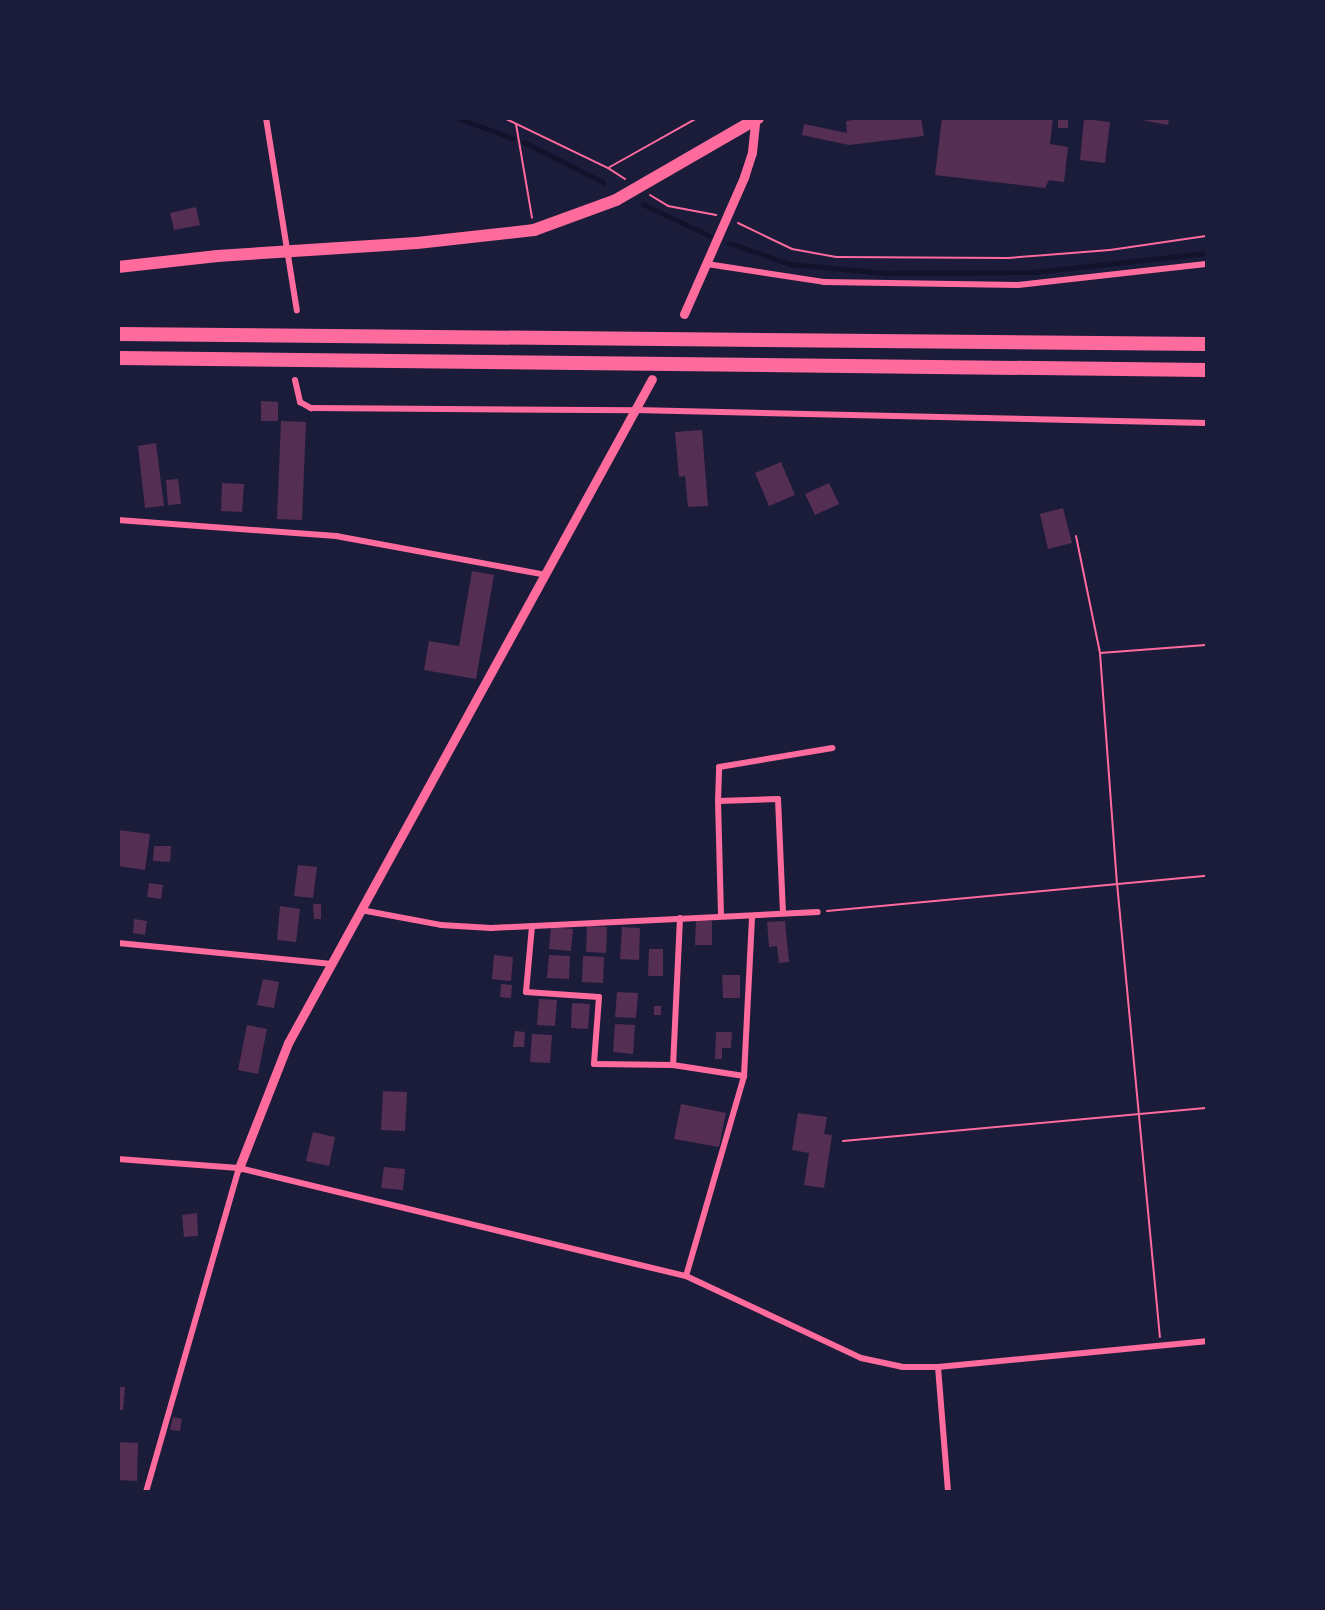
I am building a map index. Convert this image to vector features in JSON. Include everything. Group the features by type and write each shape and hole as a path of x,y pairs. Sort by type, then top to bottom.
{"highway":[{"path":"118,334 1206,344"},
{"path":"118,358 1206,370"}],"main road":[{"path":"118,267 417,243 534,230 616,200 756,119"}],"street":[{"path":"266,118 290,252 297,311"},
{"path":"684,314 727,217 752,152 756,119"},
{"path":"707,264 824,282 1018,285 1206,266"},
{"path":"295,380 300,402 311,408 635,410 1206,423"},
{"path":"146,1491 239,1168 288,1043 542,574 652,380"},
{"path":"118,519 336,536 542,574"},
{"path":"721,915 719,767 832,748"},
{"path":"718,801 778,799 783,913"},
{"path":"361,910 441,925 532,926 818,912"},
{"path":"686,1276 744,1076 752,916"},
{"path":"673,1065 680,918"},
{"path":"532,926 526,992 598,997 594,1064 673,1065 744,1076"},
{"path":"118,943 332,963"},
{"path":"118,1159 239,1168 686,1276 861,1358 903,1367 939,1367 1206,1341"},
{"path":"939,1367 948,1491"}],"path":[{"path":"504,118 608,168 668,206 727,217 792,249 836,256 1008,258 1110,250 1206,236"},
{"path":"608,168 697,118"},
{"path":"516,124 534,230"},
{"path":"1076,536 1091,594 1100,653 1117,883 1161,1346"},
{"path":"1100,653 1206,645"},
{"path":"818,912 1206,876"},
{"path":"843,1141 1206,1108"}],"building":[{"path":"868,118 921,118 924,136 849,145 802,135 804,124 847,133 846,121"},
{"path":"942,118 1053,118 1050,144 1068,147 1064,182 1049,180 1045,188 935,175"},
{"path":"1131,118 1169,118 1168,125"},
{"path":"1058,119 1068,119 1068,128 1058,128"},
{"path":"1084,119 1110,122 1105,163 1080,160"},
{"path":"196,207 200,225 174,230 170,213"},
{"path":"261,401 278,402 278,421 261,421"},
{"path":"281,421 306,422 302,520 277,519"},
{"path":"702,430 708,506 688,507 685,476 679,477 675,432"},
{"path":"156,443 164,506 145,508 138,446"},
{"path":"781,462 795,495 769,506 755,473"},
{"path":"178,479 181,504 168,505 166,480"},
{"path":"222,483 244,484 242,512 221,511"},
{"path":"829,483 839,504 815,515 805,494"},
{"path":"1063,508 1072,543 1048,549 1040,514"},
{"path":"472,571 494,575 476,679 424,670 429,641 459,646"},
{"path":"118,830 150,834 145,870 118,866"},
{"path":"154,846 171,846 170,862 153,861"},
{"path":"298,865 317,867 313,898 294,896"},
{"path":"149,883 163,885 161,899 147,897"},
{"path":"313,904 321,904 321,919 314,919"},
{"path":"280,906 300,909 296,942 277,940"},
{"path":"134,919 147,921 145,935 133,933"},
{"path":"696,920 712,921 712,945 695,945"},
{"path":"785,921 789,962 779,963 777,946 769,947 767,922"},
{"path":"587,926 607,927 606,953 586,952"},
{"path":"551,927 573,929 571,951 549,949"},
{"path":"622,927 640,928 639,960 620,959"},
{"path":"649,949 663,949 663,976 648,976"},
{"path":"494,955 513,957 511,981 492,979"},
{"path":"549,955 570,956 569,979 547,978"},
{"path":"583,956 604,957 603,983 582,982"},
{"path":"722,975 740,975 740,998 723,998"},
{"path":"263,979 279,982 274,1008 257,1005"},
{"path":"501,984 512,985 511,998 500,997"},
{"path":"617,992 638,993 636,1018 615,1017"},
{"path":"539,999 557,1000 555,1026 537,1025"},
{"path":"572,1003 590,1004 588,1029 571,1028"},
{"path":"654,1006 661,1006 661,1015 654,1015"},
{"path":"615,1024 635,1025 633,1054 613,1052"},
{"path":"247,1025 267,1029 258,1074 238,1070"},
{"path":"515,1031 525,1032 524,1047 513,1047"},
{"path":"716,1032 732,1032 731,1048 722,1048 722,1059 715,1059"},
{"path":"532,1034 552,1035 550,1063 530,1062"},
{"path":"383,1091 407,1092 405,1131 381,1130"},
{"path":"681,1104 726,1113 719,1147 674,1139"},
{"path":"798,1113 827,1117 824,1134 832,1135 824,1188 804,1185 809,1153 792,1150"},
{"path":"313,1132 335,1137 329,1166 306,1161"},
{"path":"384,1167 405,1169 403,1190 381,1188"},
{"path":"197,1213 198,1236 184,1237 182,1215"},
{"path":"118,1387 125,1387 123,1410 118,1410"},
{"path":"173,1417 182,1419 180,1431 170,1430"},
{"path":"118,1442 138,1443 137,1481 118,1480"}],"waterway":[{"path":"458,118 512,138"},
{"path":"524,142 603,182"},
{"path":"643,204 710,236"},
{"path":"729,243 790,264 885,273 1035,272 1206,253"}]}
